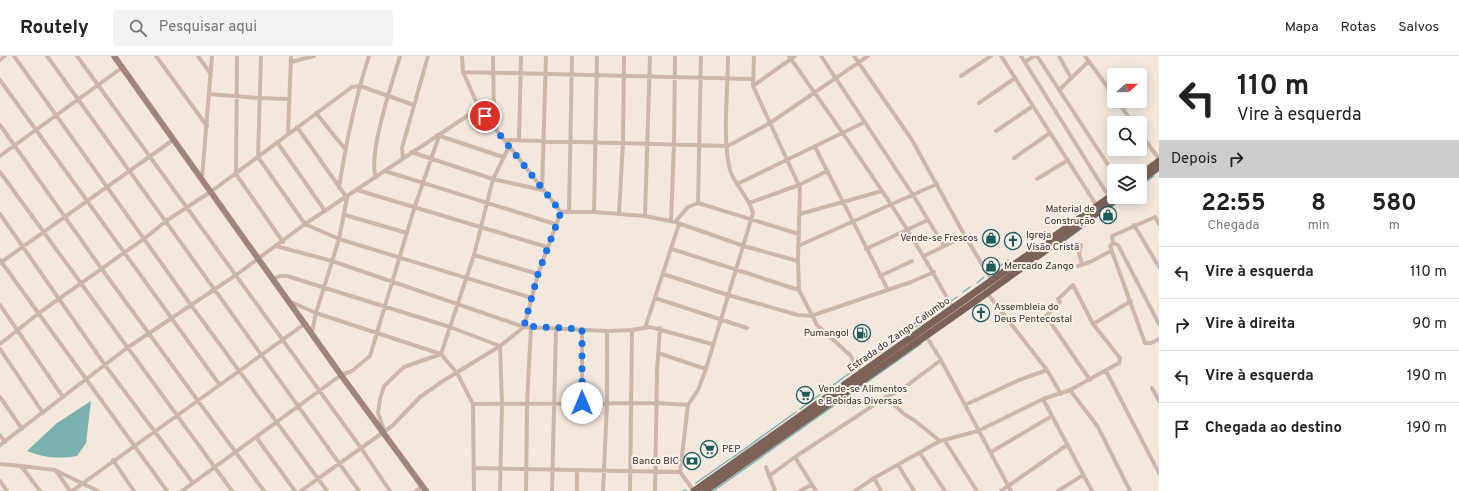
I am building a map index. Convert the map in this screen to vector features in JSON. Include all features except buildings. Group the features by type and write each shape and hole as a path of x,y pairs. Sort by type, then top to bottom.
{"main road":[{"path":"1147,169 1159,160"},
{"path":"1147,176 1159,168"},
{"name":"Estrada do Zango-Calumbo","path":"694,491 953,309 991,279 1107,199"},
{"name":"Estrada do Zango-Calumbo","path":"705,491 926,336 1109,204"}],"street":[{"path":"0,60 5,56"},
{"path":"14,56 145,238 191,305 327,491"},
{"path":"47,56 359,491"},
{"path":"77,56 361,448 390,491"},
{"path":"114,56 425,489 416,491"},
{"path":"156,56 207,126"},
{"path":"198,56 210,73"},
{"path":"202,178 212,56"},
{"path":"237,56 235,96 236,174 283,242"},
{"path":"262,56 258,157 305,224 339,239 532,298"},
{"path":"288,134 288,99 291,56"},
{"path":"291,62 314,56"},
{"path":"339,188 345,149 360,86 369,56"},
{"path":"376,177 374,171 376,148 388,97 400,56"},
{"path":"403,158 402,148 428,56"},
{"path":"462,56 463,72 478,108 561,212 619,213 645,216 675,223 744,246 798,261"},
{"path":"491,123 494,117 493,56"},
{"path":"519,140 521,56"},
{"path":"542,190 546,56"},
{"path":"569,212 572,56"},
{"path":"594,212 597,56"},
{"path":"619,213 623,142 624,56"},
{"path":"645,216 650,56"},
{"path":"645,328 672,249 675,223 675,56"},
{"path":"698,203 701,56"},
{"path":"694,491 680,472 688,405 698,390 706,369 712,344 721,319 735,269 752,221 753,213 729,166 728,56"},
{"path":"754,56 752,86 799,185 799,290 811,316 825,333 850,355 862,373"},
{"path":"821,56 913,195 944,246"},
{"path":"854,56 912,140 965,236 991,279"},
{"path":"504,140 700,144 728,146 770,123 868,56"},
{"path":"961,76 991,56"},
{"path":"1001,56 1097,206"},
{"path":"1021,56 1107,188"},
{"path":"1025,62 1035,56 1107,164"},
{"path":"1059,56 1071,78"},
{"path":"1085,56 1107,86"},
{"path":"752,86 792,57 907,229 934,272 953,309"},
{"path":"1058,90 1089,62"},
{"path":"0,156 98,84 123,68"},
{"path":"463,72 700,76 753,79"},
{"path":"979,103 1015,78"},
{"path":"0,80 219,384"},
{"path":"0,344 39,313 145,238 166,221 236,174 276,142 352,87 360,86 414,105"},
{"path":"209,94 288,99"},
{"path":"996,131 1033,106"},
{"path":"0,445 127,348 150,334 259,259 305,224 347,198 411,152 478,108"},
{"path":"316,113 345,149"},
{"path":"737,184 865,122"},
{"path":"0,125 101,268 264,491"},
{"path":"297,127 347,198 339,239 316,313 312,332"},
{"path":"1014,158 1050,133"},
{"path":"438,135 503,157"},
{"path":"182,491 342,375 362,364 370,356 438,135"},
{"path":"167,491 39,313 0,262 173,140"},
{"path":"276,142 325,211"},
{"path":"1147,143 1159,160"},
{"path":"441,354 474,255 493,179 509,147"},
{"path":"815,147 842,203 888,290"},
{"path":"411,152 493,179 542,190"},
{"path":"1037,179 1068,160"},
{"path":"385,171 555,224"},
{"path":"0,172 232,491"},
{"path":"749,203 799,185 827,172"},
{"path":"798,246 937,184"},
{"path":"357,190 414,209 547,247"},
{"path":"800,214 882,191"},
{"path":"675,223 688,207 698,203 752,221 799,234"},
{"path":"301,491 401,418 420,397 500,346 524,326 538,274 555,224 561,212"},
{"path":"0,214 105,365 155,430 193,483"},
{"path":"344,215 407,233"},
{"path":"1159,224 1155,217 1134,225 1112,236 1113,243 1110,246 1145,343 1151,343 1159,339"},
{"path":"866,249 928,220"},
{"path":"1134,225 1159,268"},
{"path":"924,256 965,236"},
{"path":"1113,243 1118,245 1159,324"},
{"path":"1081,245 1079,254 1080,265 1090,262 1111,251"},
{"path":"276,246 332,262 531,328 607,331 660,328 712,344"},
{"path":"672,249 799,290"},
{"path":"474,255 538,274"},
{"path":"880,276 912,262"},
{"path":"663,274 728,295 798,315 811,316 888,290 934,272"},
{"path":"273,279 280,276 287,276 450,327 500,346"},
{"path":"855,491 874,478 943,441 978,431 1043,399 1070,390 1090,380 1106,372 1119,363 1120,358 1093,324 1073,285 1058,299 1060,302 1046,316 1090,380"},
{"path":"987,292 1047,370 1061,394"},
{"path":"655,298 747,328"},
{"path":"1093,324 1130,301"},
{"path":"291,302 316,313 441,354 457,373 473,404 474,491"},
{"path":"0,305 18,329 63,397"},
{"path":"55,470 71,491 306,323"},
{"path":"526,491 527,403 531,328"},
{"path":"552,491 556,328"},
{"path":"655,491 657,471 658,353 660,328"},
{"path":"582,329 582,403"},
{"path":"630,491 629,472 632,330"},
{"path":"603,491 607,403 607,331"},
{"path":"926,336 941,360 1011,491"},
{"path":"500,346 502,402 500,491"},
{"path":"0,349 43,413"},
{"path":"658,353 706,369"},
{"path":"384,431 378,413 384,386 404,367 441,354"},
{"path":"769,476 886,397 901,390 941,360"},
{"path":"965,405 1019,380 1047,370"},
{"path":"1106,372 1159,472"},
{"path":"1152,388 1159,401"},
{"path":"1070,390 1098,427 1130,491"},
{"path":"0,397 22,429"},
{"path":"886,397 904,414 943,441 977,491"},
{"path":"1043,399 1092,491"},
{"path":"473,404 502,402 657,403 688,405"},
{"path":"991,452 1052,416"},
{"path":"0,435 5,442"},
{"path":"256,437 295,491"},
{"path":"1001,491 1067,445"},
{"path":"920,453 945,491"},
{"path":"795,457 816,491"},
{"path":"113,460 134,491"},
{"path":"0,464 55,470 80,484 98,491"},
{"path":"898,465 914,491"},
{"path":"21,466 40,491"},
{"path":"766,467 775,491"},
{"path":"474,468 680,472"},
{"path":"577,470 577,491"},
{"path":"1058,491 1083,475"},
{"path":"874,478 881,491"},
{"path":"0,481 8,491"},
{"path":"800,491 811,485"}],"water":[{"path":"91,401 86,443 77,456 52,457 27,451 57,423"}],"waterway":[{"path":"1147,181 1154,176"},
{"path":"1102,214 1116,204"},
{"path":"1066,240 1089,223"},
{"path":"992,272 1008,260"},
{"path":"977,283 984,277"},
{"path":"963,292 970,287"},
{"path":"951,301 957,297"},
{"path":"914,328 943,308"},
{"path":"902,336 909,332"},
{"path":"870,360 891,344"},
{"path":"713,491 921,344"},
{"path":"800,409 850,373"},
{"path":"732,458 796,412"},
{"path":"696,483 730,459"}],"place":[{"name":"Material de Construção","path":"1108,215"},
{"name":"Vende-se Frescos","path":"991,238"},
{"name":"Igreja Visão Cristã","path":"1013,241"},
{"name":"Mercado Zango","path":"991,266"},
{"name":"Assembleia do Deus Pentecostal","path":"981,313"},
{"name":"Pumangol","path":"862,333"},
{"name":"Vende-se Alimentos e Bebidas Diversas","path":"805,395"},
{"name":"PEP","path":"709,449"},
{"name":"Banco BIC","path":"692,461"}],"route":[{"path":"485,116 542,190 561,212 555,224 538,274 524,326 531,328 582,329 582,403"}]}
